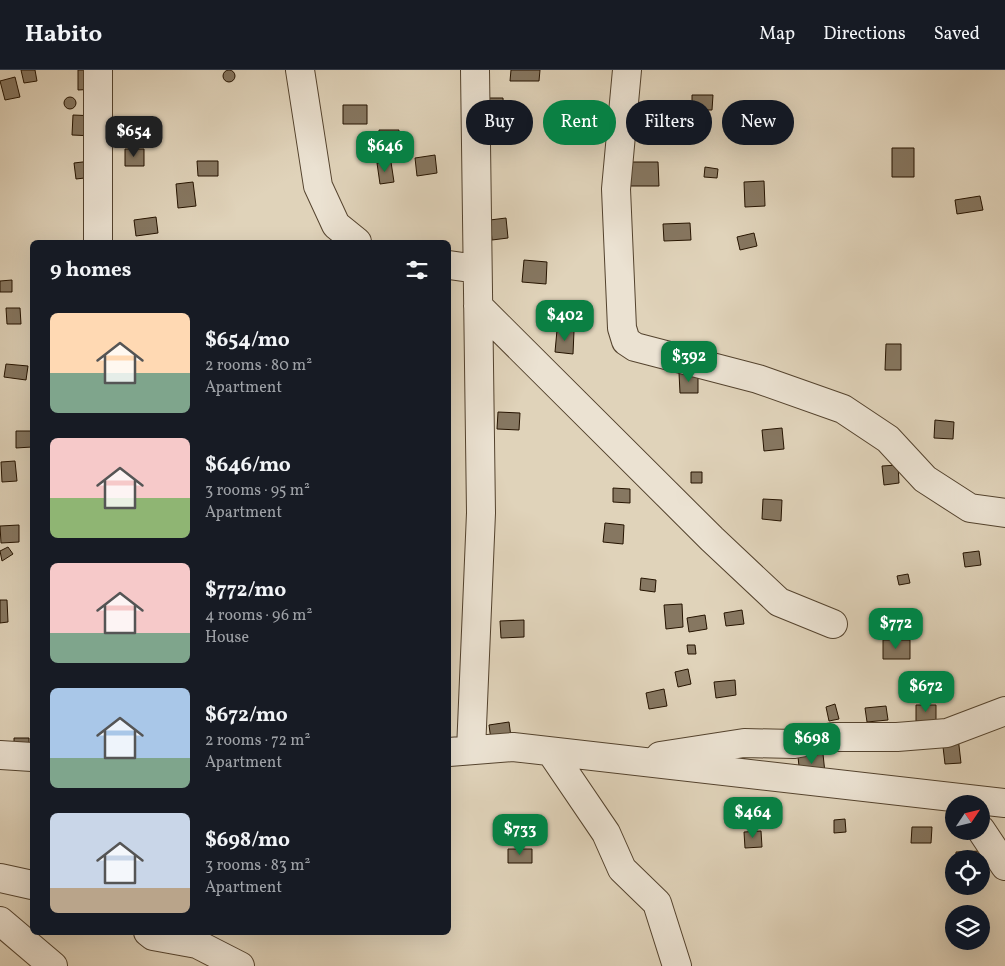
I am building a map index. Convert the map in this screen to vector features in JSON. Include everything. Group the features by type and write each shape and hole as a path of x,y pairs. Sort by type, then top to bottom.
{"street":[{"path":"98,70 98,240"},
{"path":"300,70 318,186 336,224 355,240"},
{"path":"475,70 481,513 460,751 512,747 945,799"},
{"path":"627,70 616,189 622,328 626,341 635,347 758,378 843,409 888,439 925,479 970,508 1005,514"},
{"path":"451,264 478,269"},
{"path":"478,306 712,539 780,602 833,624"},
{"path":"636,761 697,749 744,743 794,744 833,737 896,737 947,733 1005,711"},
{"path":"551,752 606,833 622,869 657,902 677,966"},
{"path":"0,754 30,757"},
{"path":"990,802 1005,803"},
{"path":"988,840 1005,866"},
{"path":"0,878 30,885"},
{"path":"0,921 53,966"},
{"path":"152,935 197,944 240,966"}],"building":[{"path":"21,70 35,70 37,81 24,83"},
{"path":"78,70 95,70 96,89 78,90"},
{"path":"229,70 235,76 229,82 223,76"},
{"path":"511,70 540,70 539,81 510,81"},
{"path":"15,77 20,97 5,100 0,81"},
{"path":"692,95 713,95 712,110 712,100 692,100"},
{"path":"68,97 72,97 76,103 72,109 68,109 64,105 64,101"},
{"path":"482,98 503,98 503,100 482,100"},
{"path":"343,105 367,105 367,124 343,124"},
{"path":"73,115 97,116 96,136 72,135"},
{"path":"379,130 399,130 398,154 378,153"},
{"path":"892,148 914,148 914,177 892,177"},
{"path":"125,149 144,149 144,166 125,166"},
{"path":"435,155 437,173 417,176 415,158"},
{"path":"91,161 93,177 76,179 74,163"},
{"path":"197,161 218,161 218,176 198,176"},
{"path":"391,162 394,182 380,184 377,163"},
{"path":"629,162 658,162 659,186 630,186"},
{"path":"705,167 718,169 717,178 704,177"},
{"path":"764,181 765,206 745,207 744,182"},
{"path":"193,182 196,206 178,208 176,184"},
{"path":"980,196 983,210 957,214 955,200"},
{"path":"156,217 158,233 136,236 134,220"},
{"path":"506,218 508,238 492,240 490,220"},
{"path":"690,223 691,240 664,241 663,224"},
{"path":"754,233 757,246 740,250 737,237"},
{"path":"524,260 547,262 546,284 522,282"},
{"path":"12,280 12,292 0,292 0,281"},
{"path":"6,308 20,308 21,324 7,324"},
{"path":"557,330 574,331 573,354 555,352"},
{"path":"886,344 901,344 901,370 885,370"},
{"path":"6,364 28,366 26,380 4,377"},
{"path":"679,373 698,373 698,393 680,393"},
{"path":"498,412 520,413 519,430 497,429"},
{"path":"935,420 954,422 953,439 934,438"},
{"path":"782,428 784,449 764,451 762,430"},
{"path":"16,431 30,431 30,447 16,448"},
{"path":"15,461 17,481 2,482 1,462"},
{"path":"898,465 899,483 884,485 882,466"},
{"path":"691,472 702,472 702,483 691,483"},
{"path":"613,488 630,489 630,503 613,502"},
{"path":"763,499 782,500 781,521 762,519"},
{"path":"605,523 624,525 623,544 603,542"},
{"path":"19,525 19,542 1,543 0,526"},
{"path":"8,547 13,554 2,561 0,551"},
{"path":"979,551 981,565 965,567 963,553"},
{"path":"908,574 910,583 899,585 897,576"},
{"path":"641,578 656,580 655,592 640,590"},
{"path":"0,600 7,600 8,622 0,623"},
{"path":"682,604 683,627 666,629 664,605"},
{"path":"742,610 744,624 726,626 724,613"},
{"path":"705,615 707,629 689,632 687,618"},
{"path":"524,620 524,637 501,638 500,621"},
{"path":"883,640 910,640 910,659 883,659"},
{"path":"687,645 695,645 696,654 688,654"},
{"path":"688,669 691,684 678,687 675,672"},
{"path":"735,680 736,695 716,698 714,682"},
{"path":"664,689 667,706 649,709 646,693"},
{"path":"835,704 839,719 829,721 826,707"},
{"path":"916,705 936,705 936,721 916,721"},
{"path":"886,706 888,720 867,722 865,708"},
{"path":"509,722 511,737 491,740 489,725"},
{"path":"958,737 961,763 945,764 942,738"},
{"path":"14,738 29,738 29,750 14,750"},
{"path":"823,754 825,773 800,775 798,757"},
{"path":"845,819 846,832 834,833 834,820"},
{"path":"912,827 932,827 931,843 911,843"},
{"path":"761,831 762,847 745,848 744,832"},
{"path":"508,849 532,849 532,863 508,863"}]}
